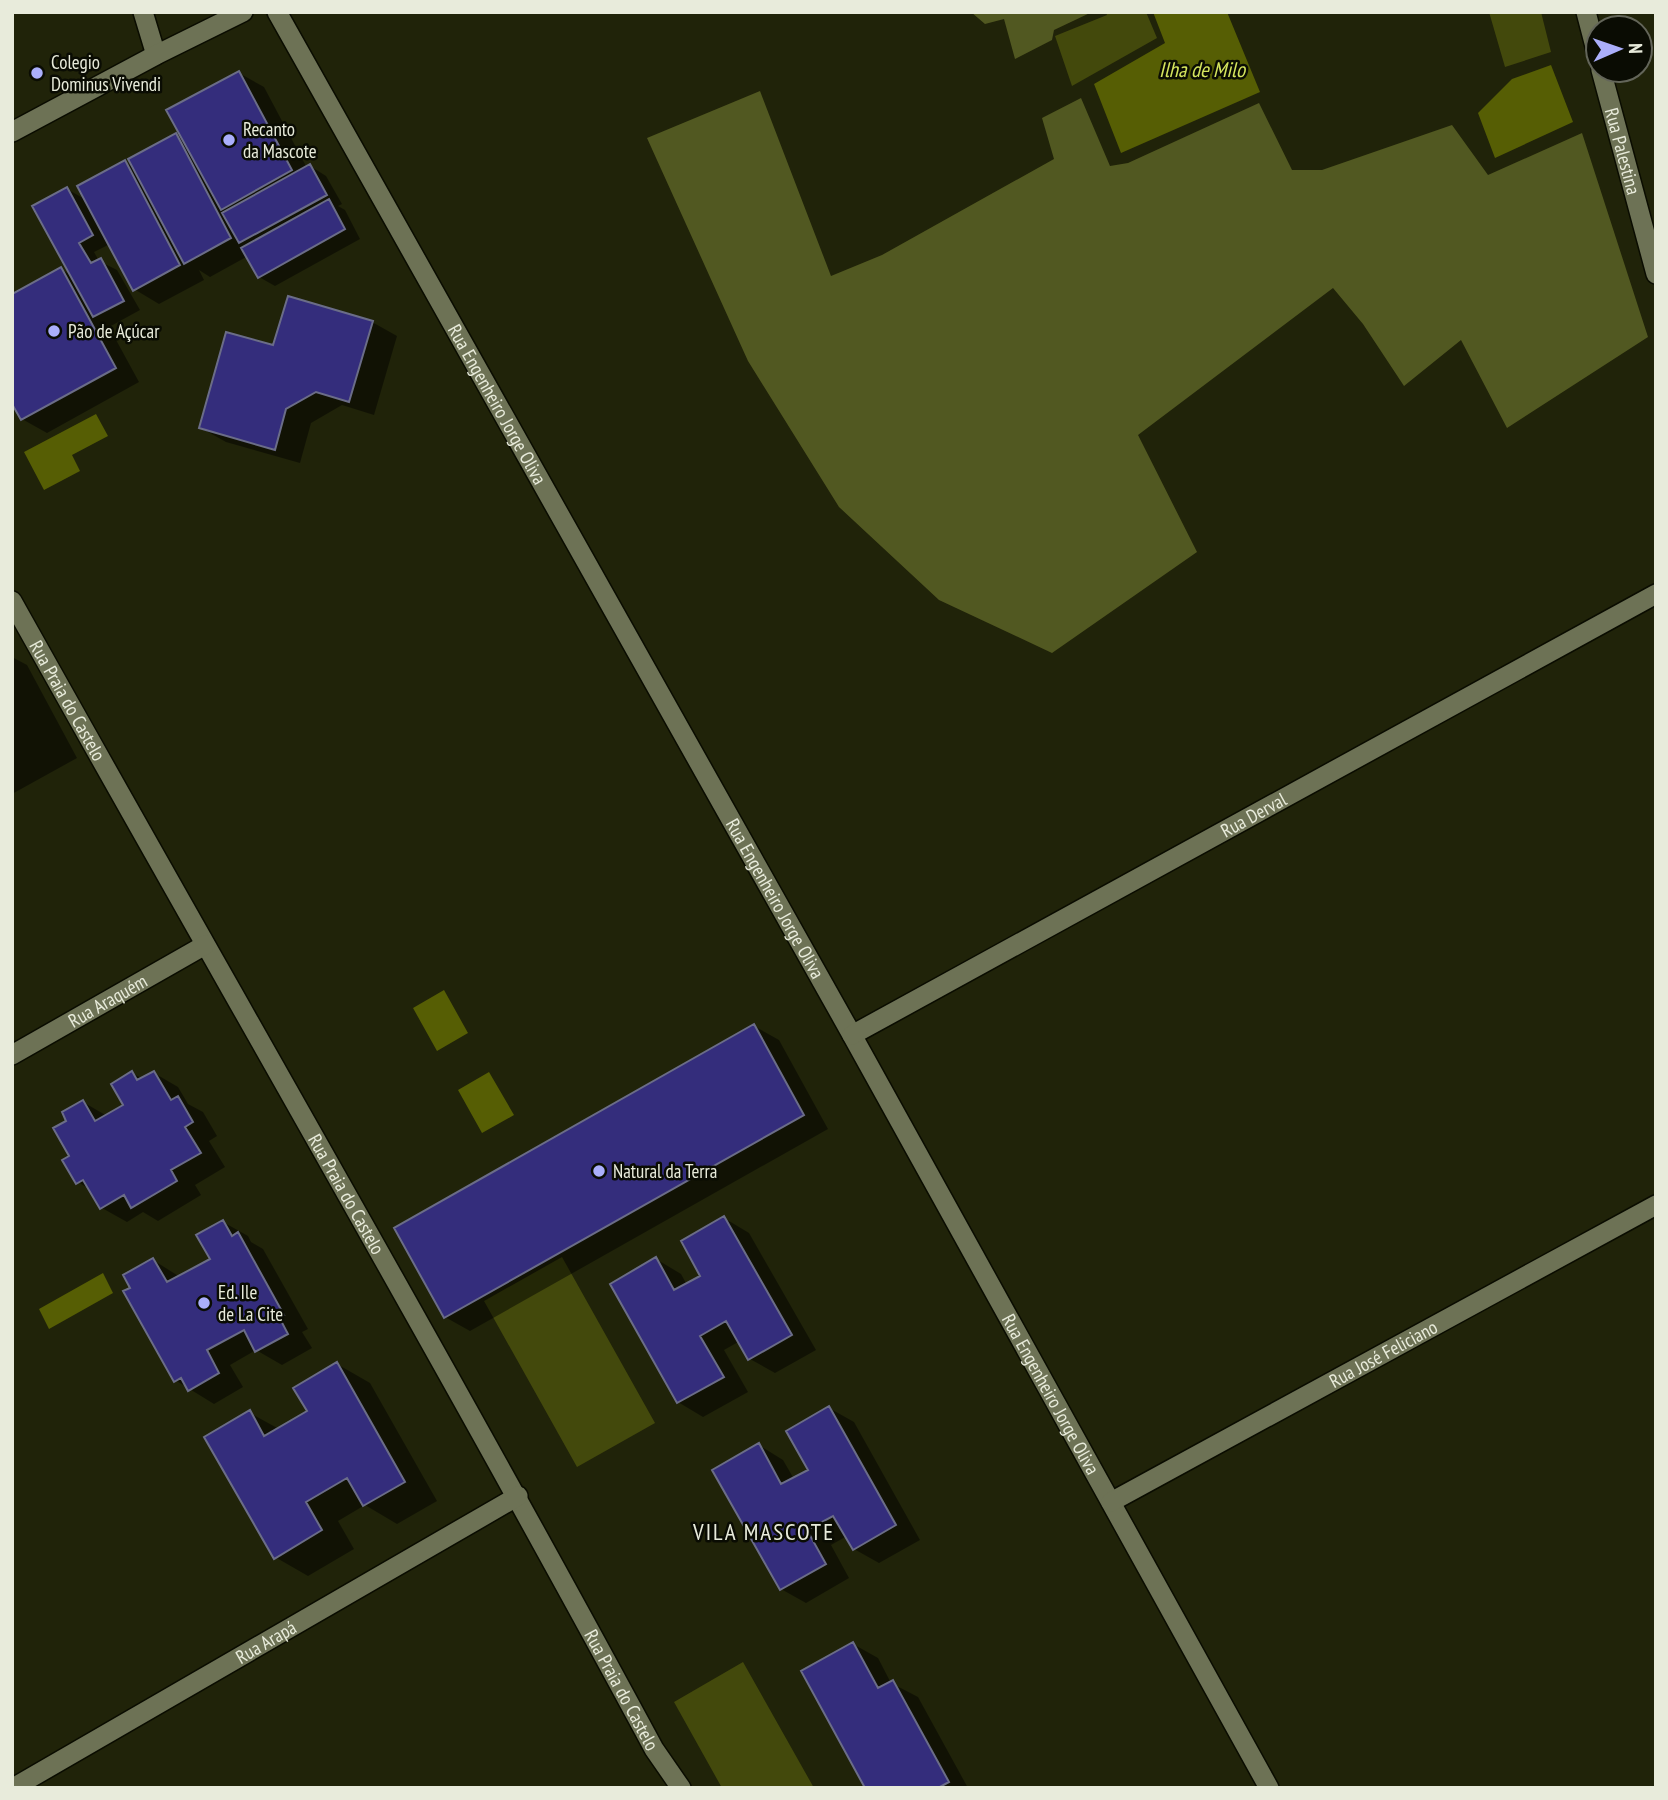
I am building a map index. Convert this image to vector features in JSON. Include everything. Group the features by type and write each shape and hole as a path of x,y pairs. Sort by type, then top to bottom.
{"street":[{"path":"143,12 156,55"},
{"path":"12,132 243,12"},
{"name":"Rua Engenheiro Jorge Oliva","path":"277,12 852,1035 1269,1788"},
{"name":"Rua Palestina","path":"1605,84 1656,274"},
{"name":"Rua Derval","path":"852,1035 1656,594"},
{"name":"Rua Praia do Castelo","path":"12,601 518,1496 654,1749 681,1788"},
{"name":"Rua Araquém","path":"12,1055 205,945"},
{"name":"Rua José Feliciano","path":"1111,1502 1656,1205"},
{"name":"Rua Arapá","path":"13,1788 518,1496"}],"shaded area":[{"path":"971,12 1092,12 1054,30 1052,40 1015,59 1004,19 985,24"},
{"path":"1106,12 1146,12 1157,38 1072,86 1055,36 1107,15"},
{"path":"1489,12 1541,12 1551,52 1505,67"},
{"path":"760,91 831,276 882,255 1054,159 1042,118 1081,98 1110,166 1128,163 1259,103 1292,170 1322,170 1452,125 1488,175 1582,133 1648,337 1507,428 1461,340 1404,386 1363,324 1333,288 1138,435 1197,552 1052,653 939,600 839,507 748,361 647,138"},
{"path":"562,1257 655,1423 577,1467 484,1301"},
{"path":"743,1662 814,1788 722,1788 674,1702"}],"water":[{"name":"Ilha de Milo","path":"1153,12 1227,12 1260,92 1121,153 1094,84 1165,43"},
{"path":"1551,65 1573,122 1495,158 1478,113 1512,79"},
{"path":"96,414 108,436 72,455 80,471 44,490 24,452"},
{"path":"444,990 468,1033 437,1051 413,1008"},
{"path":"489,1072 514,1115 482,1133 458,1090"},
{"path":"103,1273 113,1293 49,1329 39,1309"}],"building":[{"name":"Recanto da Mascote","path":"239,71 292,170 221,210 166,110"},
{"path":"176,133 231,238 184,264 128,159"},
{"path":"125,160 180,265 133,291 77,186"},
{"path":"310,164 327,195 239,243 222,213"},
{"path":"67,187 93,235 79,243 91,263 101,258 124,301 93,317 32,206"},
{"path":"329,199 345,229 258,278 241,248"},
{"name":"Pão de Açúcar","path":"61,267 116,368 21,420 12,404 12,294"},
{"path":"288,296 373,321 349,402 316,392 286,409 275,450 199,428 226,332 273,345"},
{"name":"Natural da Terra","path":"754,1024 804,1115 444,1318 394,1228"},
{"path":"132,1071 137,1080 154,1071 171,1100 178,1096 193,1122 185,1127 201,1153 171,1170 177,1181 131,1208 124,1195 100,1209 83,1180 76,1184 62,1160 69,1156 53,1128 66,1121 62,1112 83,1100 95,1121 123,1105 111,1084"},
{"path":"724,1216 792,1335 748,1360 726,1321 700,1336 724,1377 677,1403 610,1284 656,1257 674,1290 700,1276 681,1241"},
{"name":"Ed. Ile de La Cite","path":"223,1220 232,1236 238,1232 284,1315 279,1317 288,1334 255,1352 244,1330 207,1350 219,1373 188,1391 181,1378 174,1382 123,1291 130,1288 123,1275 153,1258 167,1282 210,1259 196,1235"},
{"path":"337,1362 405,1482 363,1506 347,1478 306,1502 322,1530 274,1559 204,1437 250,1410 264,1436 307,1411 293,1388"},
{"path":"829,1406 896,1525 853,1550 833,1516 807,1530 826,1564 780,1590 712,1470 759,1443 781,1484 808,1470 786,1431"},
{"path":"853,1642 878,1688 893,1680 949,1782 938,1788 865,1788 801,1671"}],"place":[{"name":"Colegio Dominus Vivendi","path":"37,73"},
{"name":"Recanto da Mascote","path":"229,140"},
{"name":"Pão de Açúcar","path":"54,331"},
{"name":"Natural da Terra","path":"599,1171"},
{"name":"Ed. Ile de La Cite","path":"204,1303"}],"district":[{"name":"VILA MASCOTE","path":"764,1531"}]}
